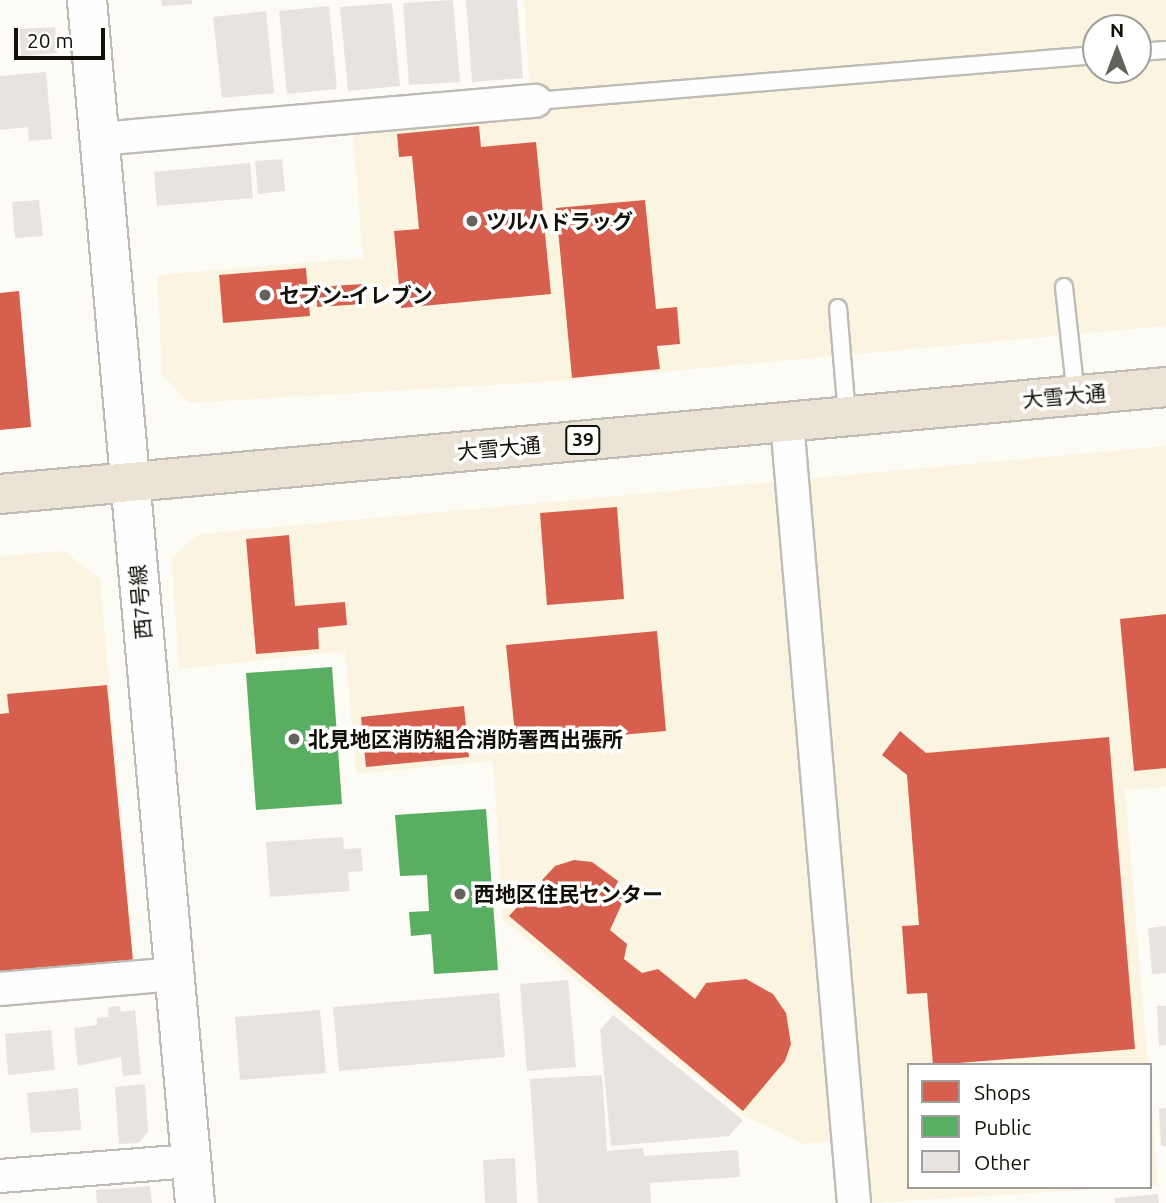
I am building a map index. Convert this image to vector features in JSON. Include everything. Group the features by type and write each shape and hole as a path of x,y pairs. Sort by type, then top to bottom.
{"highway":[{"name":"大雪大通","path":"0,494 1166,387"}],"street":[{"name":"西7号線","path":"87,0 195,1203"},
{"path":"99,139 536,101"},
{"path":"787,422 855,1203"},
{"path":"0,989 175,974"},
{"path":"0,1176 191,1161"}],"lane":[{"path":"536,101 1082,56"},
{"path":"1064,287 1076,395"},
{"path":"838,308 848,416"}],"shaded area":[{"path":"524,0 1166,0 1166,326 559,381 188,403 162,374 157,275 363,258 353,134 532,118"},
{"path":"1166,446 1166,787 1125,790 1148,1063 907,1063 907,1189 1098,1189 870,1203 866,1137 804,1144 745,1116 503,920 493,761 356,774 345,651 179,669 171,557 200,534"},
{"path":"64,551 100,579 134,962 0,975 0,556"},
{"path":"1152,1113 1158,1185 1152,1186"}],"building: Shops":[{"path":"479,126 481,147 536,142 551,294 401,308 394,231 419,229 412,156 399,157 397,134"},
{"path":"645,200 656,309 677,307 680,344 657,346 660,369 572,378 556,208"},
{"name":"セブン-イレブン","path":"306,268 310,316 223,323 219,275"},
{"path":"363,284 364,304 317,307 316,287"},
{"path":"19,291 31,427 0,430 0,293"},
{"path":"617,507 624,599 547,605 540,513"},
{"path":"289,535 295,606 345,602 347,625 318,628 319,649 256,654 246,539"},
{"path":"1166,614 1166,768 1134,771 1120,619"},
{"path":"657,631 666,731 516,744 506,645"},
{"path":"107,685 133,961 0,973 0,714 9,713 7,694"},
{"path":"464,706 469,757 366,767 361,717"},
{"path":"900,731 926,753 1109,737 1135,1049 933,1063 927,993 907,994 902,926 919,925 907,775 882,755"},
{"path":"574,860 592,862 618,881 624,899 610,930 627,944 624,959 642,973 658,969 695,999 706,983 746,979 773,994 786,1013 791,1044 785,1061 743,1111 509,916 555,866"}],"building: Public":[{"name":"北見地区消防組合消防署西出張所","path":"332,667 342,804 256,810 246,673"},
{"name":"西地区住民センター","path":"486,809 498,970 434,974 431,934 411,936 409,912 429,911 427,875 400,876 395,815"}],"building: Other":[{"path":"161,0 192,0 192,4 162,6"},
{"path":"453,0 460,82 409,85 403,3"},
{"path":"466,0 517,0 523,78 472,82"},
{"path":"392,3 400,86 348,91 340,7"},
{"path":"329,6 337,89 287,94 279,11"},
{"path":"266,11 274,93 222,98 213,17"},
{"path":"55,27 57,53 21,56 19,29"},
{"path":"46,72 52,139 29,141 28,127 0,130 0,76"},
{"path":"282,159 285,191 258,194 255,161"},
{"path":"250,163 253,198 157,206 154,172"},
{"path":"39,200 43,236 15,238 12,202"},
{"path":"343,837 344,849 361,848 363,871 348,872 350,891 270,897 266,842"},
{"path":"1166,926 1166,973 1152,974 1148,928"},
{"path":"568,980 576,1067 527,1071 520,984"},
{"path":"499,993 505,1057 339,1071 333,1007"},
{"path":"120,1006 121,1012 135,1010 141,1074 123,1076 121,1057 78,1066 74,1028 97,1025 97,1018 109,1017 108,1007"},
{"path":"1157,1006 1166,1006 1166,1045 1159,1046"},
{"path":"320,1010 326,1073 240,1080 235,1017"},
{"path":"613,1015 743,1120 729,1136 611,1146 600,1030"},
{"path":"51,1030 55,1070 8,1075 5,1034"},
{"path":"602,1075 607,1151 643,1148 644,1156 738,1150 740,1177 650,1183 651,1203 538,1203 530,1079"},
{"path":"145,1084 148,1132 139,1143 119,1144 115,1087"},
{"path":"78,1088 81,1130 31,1133 27,1093"},
{"path":"1166,1108 1166,1146 1161,1146 1159,1109"},
{"path":"515,1158 517,1203 485,1203 483,1160"},
{"path":"150,1186 152,1203 97,1203 96,1190"},
{"path":"1158,1194 1159,1203 1115,1203 1115,1198"}],"place":[{"name":"ツルハドラッグ","path":"472,221"},
{"name":"セブン-イレブン","path":"265,295"},
{"name":"北見地区消防組合消防署西出張所","path":"294,739"},
{"name":"西地区住民センター","path":"460,894"}]}
